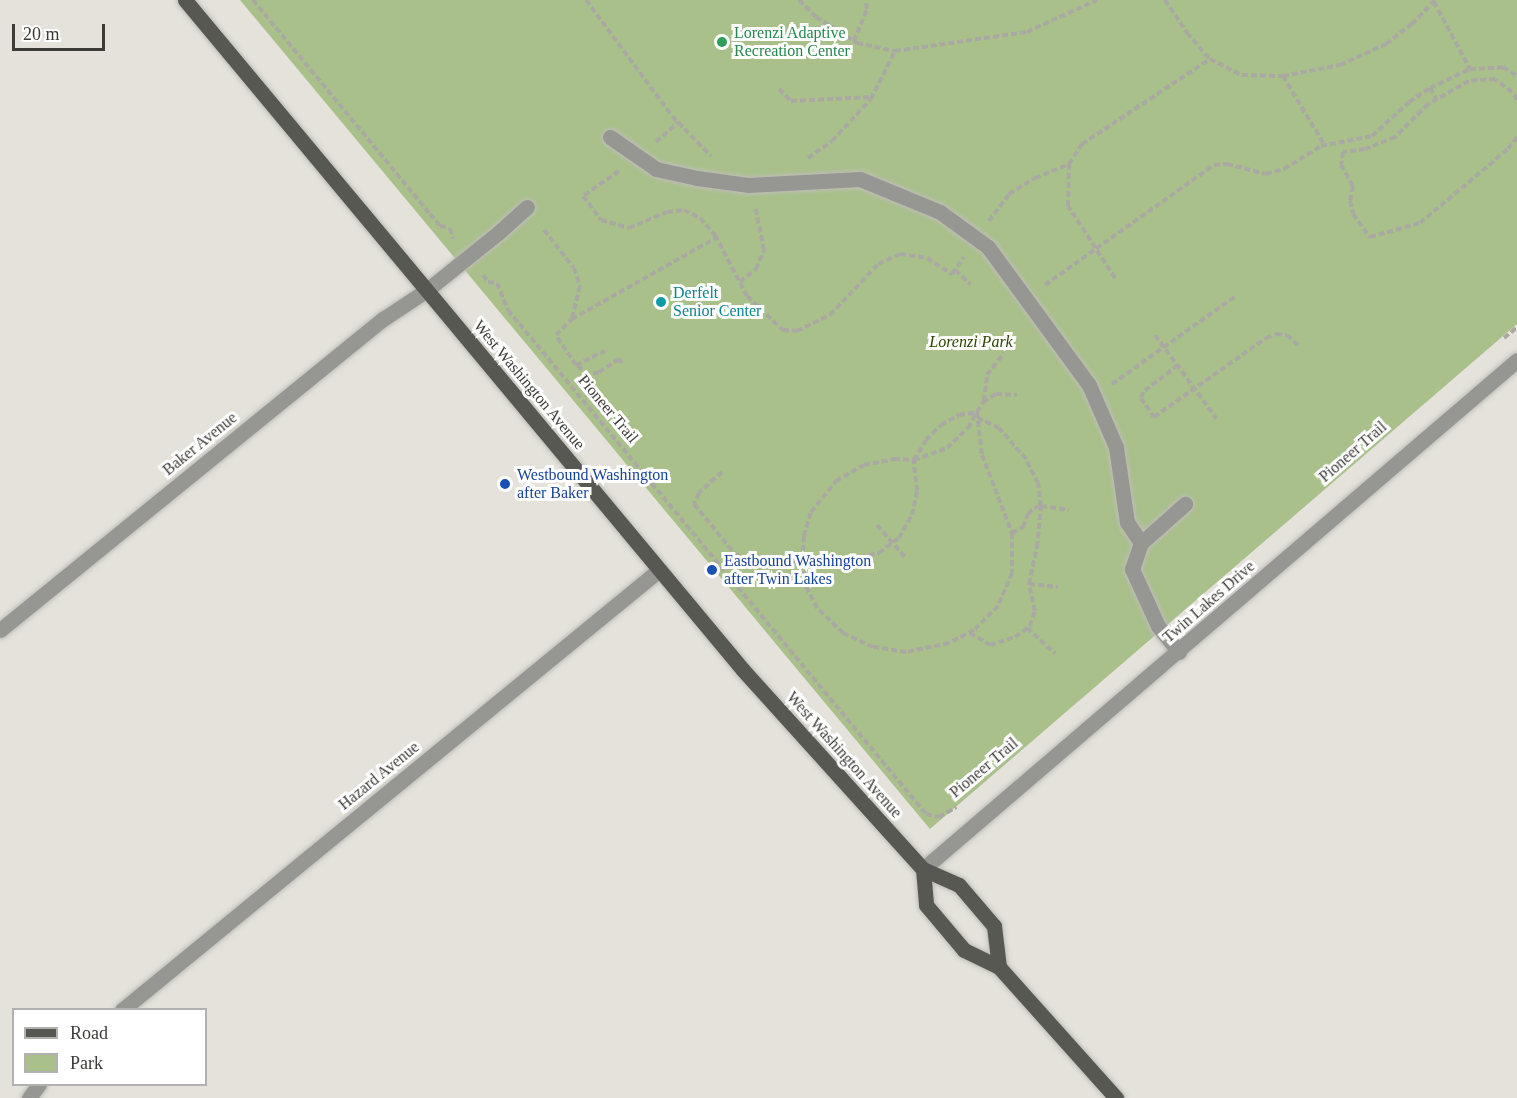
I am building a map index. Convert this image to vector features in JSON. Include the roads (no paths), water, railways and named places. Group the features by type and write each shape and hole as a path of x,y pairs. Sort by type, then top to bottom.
{"main road":[{"name":"West Washington Avenue","path":"185,0 743,670 923,869 959,885 994,926 999,967"},
{"path":"923,869 926,905 964,950 999,967 1116,1098"}],"street":[{"path":"610,136 656,169 751,185 860,179 940,212 988,247 1089,385 1116,447 1127,522 1141,543"},
{"name":"Baker Avenue","path":"0,630 383,319 426,290 498,233 526,207"},
{"name":"Twin Lakes Drive","path":"923,869 1517,360"},
{"path":"1179,652 1158,626 1131,569 1141,543 1185,504"},
{"name":"Hazard Avenue","path":"124,1008 659,570"}],"place":[{"name":"Lorenzi Adaptive Recreation Center","path":"722,42"},
{"name":"Derfelt Senior Center","path":"661,302"},
{"name":"Westbound Washington after Baker","path":"505,484"},
{"name":"Eastbound Washington after Twin Lakes","path":"712,570"}],"park label":[{"name":"Lorenzi Park","path":"971,342"}]}
